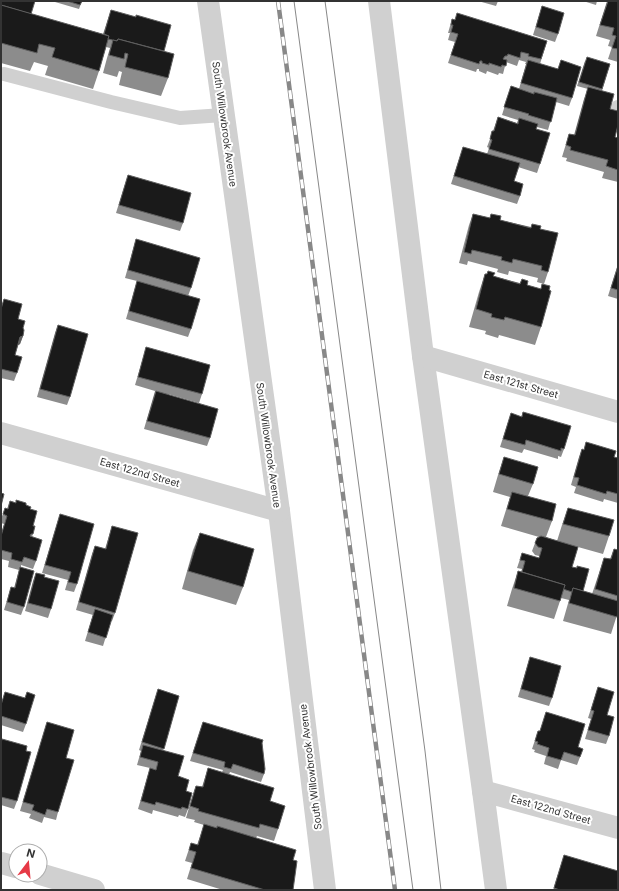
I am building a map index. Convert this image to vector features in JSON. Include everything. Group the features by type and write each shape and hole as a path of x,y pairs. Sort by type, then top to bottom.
{"street":[{"name":"South Willowbrook Avenue","path":"208,1 279,511 325,890"},
{"path":"379,1 424,356 496,890"},
{"name":"East 121st Street","path":"424,356 618,412"},
{"name":"East 122nd Street","path":"1,433 279,511"},
{"name":"East 122nd Street","path":"483,791 618,828"},
{"path":"48,876 94,890"}],"lane":[{"path":"4,74 110,102 180,118 223,116"}],"building":[{"path":"1,1 35,1 31,14 1,5"},
{"path":"67,1 82,1 80,5"},
{"path":"608,1 618,1 618,49 612,48 616,36 612,35 614,28 600,25"},
{"path":"1,5 109,36 99,71 52,57 55,48 39,44 37,53 1,43"},
{"path":"542,6 564,13 558,34 536,27"},
{"path":"111,10 136,17 136,15 171,25 164,51 118,39 117,41 108,39 109,36 104,34"},
{"path":"457,13 547,41 541,59 528,56 529,54 521,52 520,58 508,54 503,59 507,60 506,66 502,65 501,67 489,63 489,65 482,63 482,61 480,61 479,64 451,55 458,34 451,32 453,25 451,25 452,19 455,20"},
{"path":"118,39 174,54 168,78 125,67 128,54 125,53 124,59 109,55 113,40 117,41"},
{"path":"587,57 610,64 602,89 579,82"},
{"path":"528,60 558,69 561,60 581,67 572,98 521,83"},
{"path":"511,86 534,94 534,92 557,98 551,122 504,107"},
{"path":"588,87 614,94 610,109 618,111 618,125 615,137 618,138 618,170 606,166 608,160 570,150 571,147 566,145 569,134 575,135"},
{"path":"498,117 518,124 519,118 538,124 536,129 550,133 540,164 489,149 492,140 490,139 492,131 494,131"},
{"path":"463,147 520,163 514,181 523,184 520,196 454,176"},
{"path":"128,175 191,193 183,223 119,205"},
{"path":"473,214 490,218 491,214 501,216 500,220 531,228 532,224 541,226 540,229 558,233 548,272 541,270 542,266 513,259 512,263 501,260 502,257 472,250 471,254 464,252"},
{"path":"136,239 200,258 191,288 128,270"},
{"path":"618,266 618,290 611,288"},
{"path":"488,271 495,273 493,276 520,284 522,279 528,281 527,285 541,289 542,284 550,286 549,290 551,291 541,327 505,317 504,320 491,317 492,314 476,309 485,274 487,274"},
{"path":"137,281 200,299 191,329 129,311"},
{"path":"4,299 22,304 18,319 25,321 23,336 20,337 15,355 22,357 17,373 1,369 1,309"},
{"path":"58,325 88,334 70,397 40,389"},
{"path":"146,347 210,365 202,394 138,377"},
{"path":"156,391 218,409 210,438 147,421"},
{"path":"523,412 571,426 564,449 561,448 561,451 526,440 525,445 503,439 511,413 522,417"},
{"path":"586,442 616,451 614,457 618,458 618,494 607,491 606,494 577,485 579,478 574,477 582,449 584,450"},
{"path":"504,457 538,467 533,484 499,474"},
{"path":"512,492 556,504 552,521 507,509"},
{"path":"1,493 4,494 1,506"},
{"path":"16,500 26,503 26,505 31,507 30,509 37,511 33,526 35,526 33,534 30,536 42,540 36,561 24,557 22,562 11,559 12,553 1,550 1,536 7,516 3,514 5,508 8,509 10,501 16,503"},
{"path":"568,508 614,520 609,536 563,524"},
{"path":"60,514 94,524 77,584 68,582 71,572 45,565"},
{"path":"112,526 138,533 115,613 79,602 95,546 106,549"},
{"path":"200,533 254,549 243,587 188,571"},
{"path":"541,536 578,547 572,567 577,568 577,566 589,569 583,591 573,588 572,592 563,589 565,585 522,572 525,561 520,560 522,553 539,558 542,548 538,547 535,543 537,538"},
{"path":"614,549 618,550 618,596 595,589 604,558 611,559"},
{"path":"20,567 34,571 24,607 7,602 11,587 15,588"},
{"path":"518,571 565,585 560,601 514,588"},
{"path":"36,573 59,581 51,609 28,603"},
{"path":"573,588 618,601 617,617 569,603"},
{"path":"95,609 113,615 106,638 88,632"},
{"path":"530,657 561,666 552,698 521,689"},
{"path":"598,687 614,692 607,715 614,717 609,736 588,730 594,711 591,710"},
{"path":"158,689 179,696 164,749 142,742"},
{"path":"5,692 25,698 27,692 35,695 26,724 1,716 1,705"},
{"path":"546,712 585,724 578,747 583,749 580,757 564,752 561,760 547,756 549,748 537,744 538,742 535,741"},
{"path":"47,722 74,730 66,758 74,760 58,812 47,809 45,815 32,810 34,805 23,802"},
{"path":"203,722 263,740 264,774 233,764 231,769 224,767 225,762 193,753"},
{"path":"2,739 27,746 26,751 31,752 17,801 1,797"},
{"path":"143,745 184,756 178,776 189,780 186,791 192,793 188,809 182,807 181,809 156,802 155,805 141,801 150,768 156,770 158,762 140,757"},
{"path":"208,768 274,788 270,801 285,806 278,829 260,824 259,828 198,811 199,809 190,806 196,786 203,787"},
{"path":"204,824 217,828 217,826 296,850 293,860 297,861 293,890 265,890 191,868 196,852 189,850 191,843 198,845"},
{"path":"564,855 618,871 618,890 560,890 554,888"}],"tram line":[{"path":"294,1 413,890"},
{"path":"325,1 425,751 441,890"}],"railway":[{"path":"278,1 395,890"}]}
